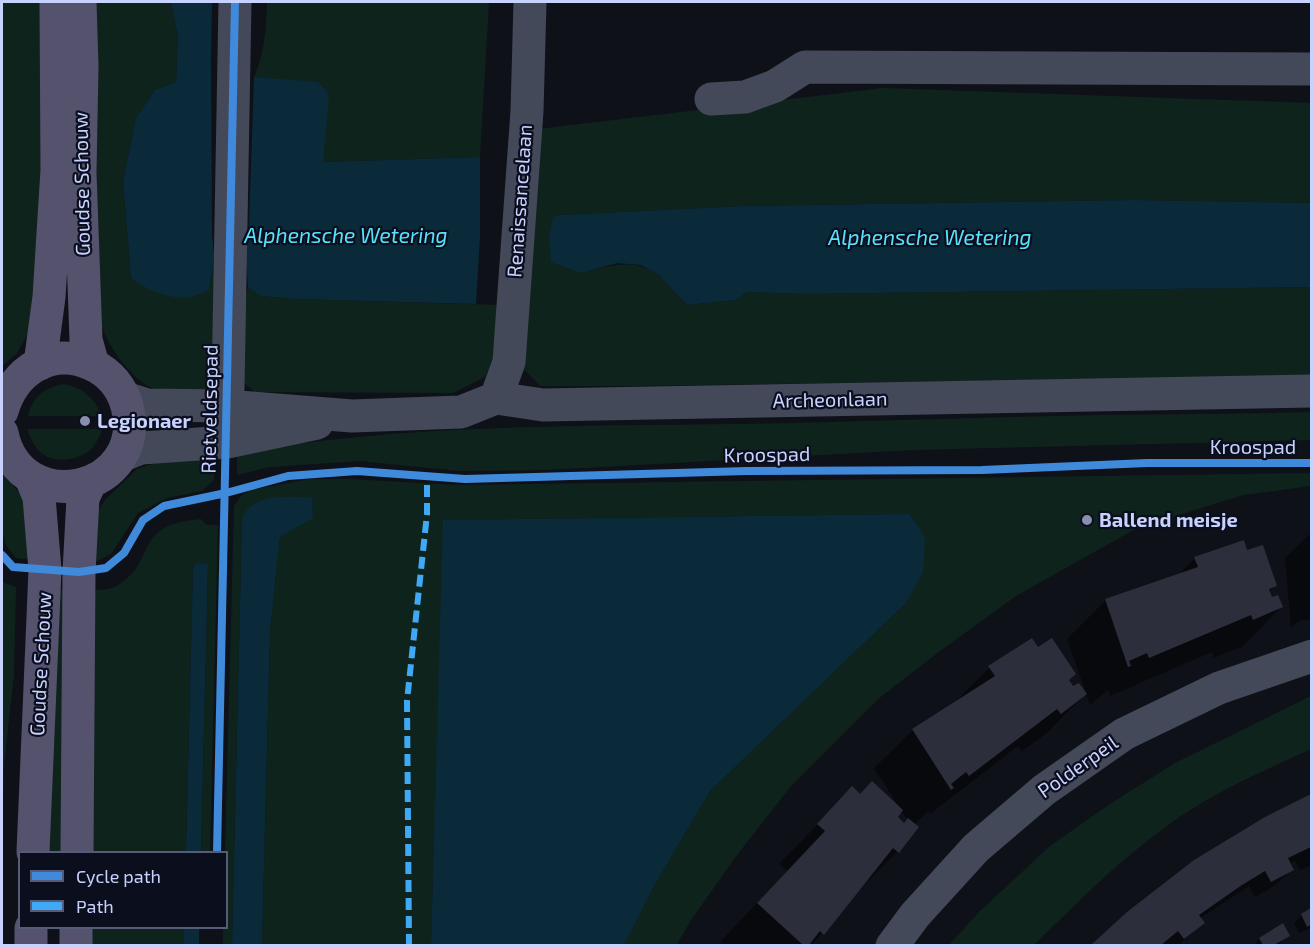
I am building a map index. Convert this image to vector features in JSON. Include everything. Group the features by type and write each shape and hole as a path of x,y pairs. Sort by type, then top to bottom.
{"main road":[{"name":"Goudse Schouw","path":"40,363 49,297 57,170 56,2"},
{"name":"Goudse Schouw","path":"80,2 82,66 80,172 86,340 93,364"},
{"path":"57,359 75,359 93,364 117,384 125,398 130,417 129,437 121,456 108,472 90,483 70,487 50,486 31,478 9,456 3,420 15,382 26,371 40,363 57,359"},
{"name":"Goudse Schouw","path":"31,478 39,497 45,570 33,851"},
{"name":"Goudse Schouw","path":"77,851 79,572 83,498 90,483"},
{"path":"31,929 31,945"},
{"path":"76,929 76,945"}],"street":[{"name":"Rietveldsepad","path":"227,442 235,2"},
{"name":"Renaissancelaan","path":"496,398 509,362 527,111 531,2"},
{"path":"711,99 745,97 775,86 805,67 1311,69"},
{"name":"Archeonlaan","path":"496,398 543,405 1311,391"},
{"path":"125,398 147,405 226,406 352,416 461,412 496,398"},
{"path":"121,456 141,448 227,442 352,416"},
{"name":"Polderpeil","path":"892,945 915,915 976,848 1044,790 1124,734 1219,688 1311,657"}],"green space":[{"path":"2,2 44,2 45,158 32,326 17,353 2,366"},
{"path":"90,2 171,2 178,37 176,82 155,90 136,118 123,181 131,278 209,290 214,256 215,377 207,388 194,395 161,391 141,381 121,360 109,343 102,327"},
{"path":"267,2 489,2 480,157 323,162 282,80 254,77 263,49"},
{"path":"883,88 1311,103 1311,203 1134,200 744,206 559,215 582,273 621,265 640,266 662,278 687,305 736,300 747,292 805,294 1311,287 1311,376 540,386 524,369 538,129"},
{"path":"248,287 260,296 295,299 503,305 499,348 485,377 453,393 255,392 243,382 242,314"},
{"path":"64,384 87,394 102,416 28,416 33,403 40,394"},
{"path":"1311,412 1311,440 912,450 547,470 459,471 359,461 270,467 237,475 237,453 363,437 490,428"},
{"path":"27,429 103,429 94,446 88,451 74,458 59,460 44,455 38,450"},
{"path":"215,455 214,480 202,491 167,498 138,513 111,554 89,565 92,520 106,499 137,469 164,460"},
{"path":"2,471 23,498 32,560 16,558 6,545 2,533"},
{"path":"1311,473 1311,486 1243,495 1137,528 1016,596 940,651 878,699 791,786 737,855 691,920 676,946 624,945 654,886 710,791 906,603 909,514 444,520 431,945 262,946 270,631 280,537 313,517 312,497 259,501 242,519 232,945 223,946 223,929 228,929 228,851 225,851 234,506 241,496 251,490 310,479 459,485"},
{"path":"201,519 207,525 218,525 210,851 201,851 208,565 196,563 193,568 186,851 85,851 89,591 117,586 130,576 155,536 164,528 179,522"},
{"path":"2,582 16,587 14,674 4,766 2,832"},
{"path":"69,589 61,851 48,851 56,590"},
{"path":"1311,696 1311,749 1235,785 1180,817 1112,870 1034,945 949,945 979,912 1050,846 1110,804 1175,763"},
{"path":"87,929 184,929 184,945 87,945"}],"water":[{"path":"171,2 212,2 212,235 214,256 209,290 183,298 159,293 131,278 123,181 136,118 155,90 176,82 178,37"},
{"name":"Alphensche Wetering","path":"254,77 318,82 329,94 323,162 480,157 480,236 476,304 295,299 260,296 248,287 246,257"},
{"name":"Alphensche Wetering","path":"1134,200 1311,203 1311,287 805,294 747,292 736,300 687,305 659,275 641,265 617,263 582,273 551,262 549,237 553,218 559,215 744,206"},
{"path":"312,497 313,518 280,537 270,631 262,945 232,945 242,519 247,510 262,500"},
{"path":"909,514 925,537 923,572 906,603 710,791 654,886 624,945 431,945 443,520"},
{"path":"196,563 208,564 201,851 186,851 193,568"},
{"path":"184,929 199,929 199,945 184,945"}],"building":[{"path":"1244,540 1247,550 1263,545 1277,586 1269,589 1272,597 1278,595 1283,607 1253,620 1251,615 1149,658 1147,653 1129,661 1131,666 1128,667 1105,599 1198,567 1194,557"},
{"path":"1032,638 1038,647 1052,638 1076,674 1069,680 1073,686 1079,683 1087,694 1061,714 1057,709 969,776 966,772 951,784 954,788 951,790 912,729 995,676 988,666"},
{"path":"872,781 903,810 898,817 904,823 908,818 919,827 899,853 893,848 824,935 820,931 809,945 803,945 757,903 825,831 817,824 852,786 860,794"},
{"path":"1311,794 1311,847 1288,858 1294,870 1271,882 1265,871 1242,885 1199,915 1205,923 1184,939 1178,931 1161,945 1091,945 1127,912 1194,860 1265,817"},
{"path":"1311,908 1311,925 1307,927 1301,914"},
{"path":"1283,923 1290,936 1274,945 1263,945 1259,938"}],"marked path":[{"path":"409,946 407,701 427,514 427,476"}],"cycle path":[{"path":"217,851 235,2"},
{"name":"Kroospad","path":"2,555 13,567 79,572 106,568 124,553 143,520 164,506 226,493 288,476 357,471 465,479 747,471 982,470 1147,463 1312,463"}],"place":[{"name":"Legionaer","path":"85,421"},
{"name":"Ballend meisje","path":"1087,520"}]}
